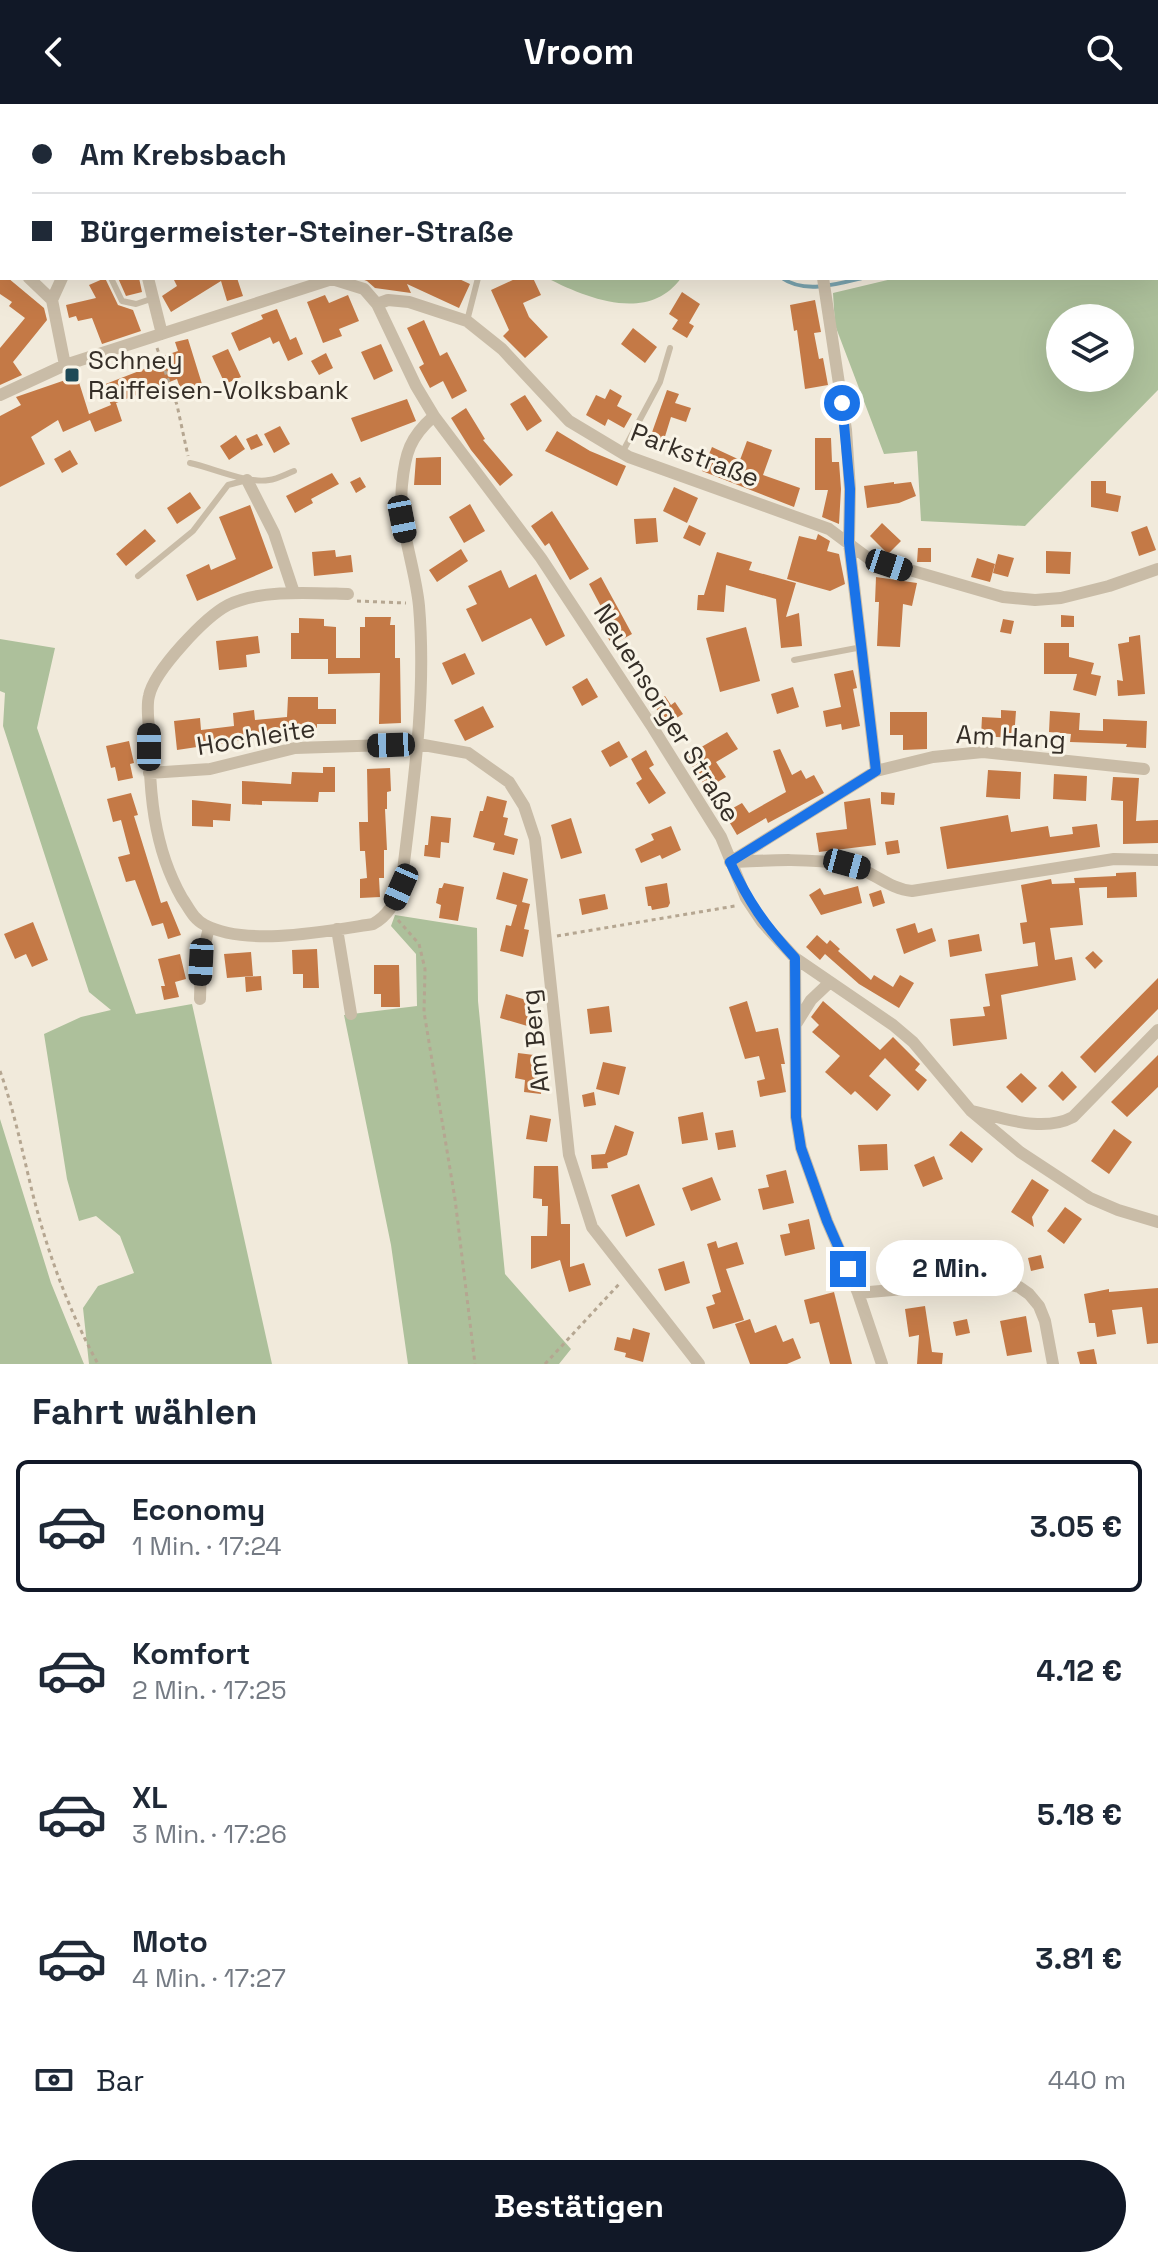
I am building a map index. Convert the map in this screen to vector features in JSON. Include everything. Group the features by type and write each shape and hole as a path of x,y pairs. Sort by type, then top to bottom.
{"street":[{"path":"31,280 52,300 65,365"},
{"path":"52,300 61,280"},
{"path":"149,280 162,334"},
{"path":"0,395 65,365 326,280"},
{"name":"Neuensorger Straße","path":"340,280 364,289 377,304 416,386 434,416 557,581 721,837 750,904 762,922 795,958 913,1042 971,1111 1020,1152 1090,1198 1158,1222"},
{"path":"823,280 846,430 850,489 849,543 876,771"},
{"name":"Parkstraße","path":"377,304 388,300 409,302 467,321 502,349 569,421 622,453 829,529 868,558 1003,597 1035,600 1061,598 1109,586 1158,569"},
{"path":"348,594 294,593 228,605 193,635 167,664 149,697 149,773 162,857 196,920 221,932 265,935 373,924 386,915 401,887 418,744 420,675 419,604 402,519 401,487 407,450 417,431 434,416"},
{"path":"247,480 274,533 294,593"},
{"name":"Hochleite","path":"149,773 210,769 295,748 418,744"},
{"name":"Am Berg","path":"418,744 468,753 509,782 524,806 535,839 569,1155 592,1227 699,1364"},
{"name":"Am Hang","path":"730,862 876,771 933,757 983,752 1144,769"},
{"path":"730,862 778,860 847,864 865,869 901,890 912,891 1114,859 1158,860"},
{"path":"200,999 201,962 209,927"},
{"path":"337,929 351,1014"},
{"path":"795,958 796,1117 801,1148 827,1221 858,1293 882,1364"},
{"path":"796,1024 811,1000 829,983"},
{"path":"971,1111 1021,1121 1060,1123 1073,1117 1158,1030"},
{"path":"858,1293 995,1281 1019,1287 1039,1306 1053,1364"}],"lane":[{"path":"112,280 122,301 136,304 154,298"},
{"path":"467,321 477,280"},
{"path":"622,453 660,382 670,348"},
{"path":"190,463 247,480"},
{"path":"138,576 193,531 228,485 247,480 268,480 294,471"},
{"path":"794,660 862,647"}],"path":[{"path":"158,349 177,405 185,441"},
{"path":"348,594 354,600 419,604"},
{"path":"546,937 750,904"},
{"path":"386,915 402,922 419,944 425,969 424,1012 455,1199 475,1364"},
{"path":"0,1071 12,1104 51,1259 77,1324 98,1364"},
{"path":"545,1364 629,1274"}],"green space":[{"path":"552,280 679,280 668,292 652,300 635,303 617,303 581,293"},
{"path":"888,280 1158,280 1158,390 1025,526 921,521 917,451 884,454 835,325 833,293"},
{"path":"0,639 55,648 37,728 136,1014 192,1004 272,1364 89,1364 83,1308 98,1286 134,1273 120,1236 96,1216 79,1221 67,1179 44,1034 81,1017 111,1010 89,992 3,726 5,693 0,691"},
{"path":"395,915 477,928 478,1001 505,1274 571,1349 559,1364 408,1364 391,1245 344,1015 417,1006 416,954 391,926"},
{"path":"0,1119 51,1283 84,1364 0,1364"}],"building":[{"path":"0,280 10,280 44,308 47,320 13,362 22,375 0,385 0,348 25,318 9,306 12,302 0,294"},
{"path":"106,280 118,305 133,310 141,331 102,344 92,318 78,321 76,316 69,318 66,305 96,298 89,285"},
{"path":"119,280 139,280 142,292 126,296"},
{"path":"174,280 238,280 243,296 227,301 221,281 171,312 162,296 177,286"},
{"path":"364,280 461,280 470,284 459,308 407,284 411,293 375,288"},
{"path":"513,280 534,280 541,295 523,303 529,317 548,337 525,358 503,336 509,330 491,290"},
{"path":"682,292 700,304 689,323 694,326 687,338 672,329 678,320 669,314"},
{"path":"325,295 329,303 348,295 359,321 339,329 342,336 323,343 307,302"},
{"path":"815,300 821,332 814,333 828,385 805,389 797,330 794,331 790,305"},
{"path":"277,309 290,340 296,337 303,354 288,361 279,341 273,344 270,337 239,351 231,333"},
{"path":"424,320 440,356 447,352 467,391 452,399 443,381 430,388 419,367 424,364 407,328"},
{"path":"633,328 657,347 645,363 621,344"},
{"path":"188,339 202,384 181,391 177,379 116,403 122,421 95,432 90,420 63,432 58,420 31,437 45,464 0,487 0,416 21,405 16,397 77,376 89,414 111,405 103,385 165,361 163,356 178,351 175,342"},
{"path":"381,344 393,371 374,380 361,352"},
{"path":"228,349 241,377 225,384 212,356"},
{"path":"326,353 333,368 319,375 311,361"},
{"path":"610,389 622,396 617,406 632,414 624,428 608,419 605,426 586,415 596,395 605,399"},
{"path":"667,390 679,394 675,403 691,408 686,422 671,417 663,443 650,438"},
{"path":"525,395 542,421 527,431 510,404"},
{"path":"407,399 416,421 361,442 351,418"},
{"path":"466,408 483,440 513,475 500,486 471,450 451,418"},
{"path":"280,426 290,444 274,453 264,434"},
{"path":"557,431 590,451 626,466 617,486 545,451"},
{"path":"257,434 263,445 251,450 246,439"},
{"path":"236,435 245,449 229,460 220,446"},
{"path":"815,438 831,438 832,462 839,462 839,524 822,517 828,490 815,490"},
{"path":"747,441 772,450 763,475 800,488 794,507 702,471 712,447 740,460"},
{"path":"70,450 78,464 62,473 54,459"},
{"path":"441,457 441,485 414,485 416,458"},
{"path":"332,473 339,484 311,499 313,503 295,513 286,496"},
{"path":"360,477 366,487 356,493 350,482"},
{"path":"1091,481 1106,481 1106,493 1121,496 1118,512 1091,507"},
{"path":"911,482 916,496 899,503 867,508 864,486"},
{"path":"674,487 698,498 687,523 663,511"},
{"path":"190,492 201,508 177,524 167,508"},
{"path":"470,504 485,531 464,543 449,517"},
{"path":"250,505 273,568 197,601 186,575 209,564 211,570 236,559 219,517"},
{"path":"552,511 589,569 570,580 549,543 545,546 531,526"},
{"path":"656,518 658,542 636,544 634,519"},
{"path":"882,523 901,541 888,554 870,536"},
{"path":"689,525 706,533 700,546 683,538"},
{"path":"1147,526 1156,550 1139,556 1131,532"},
{"path":"145,529 156,541 126,566 116,554"},
{"path":"818,534 830,541 827,551 839,554 845,584 830,591 787,579 799,536 816,540"},
{"path":"918,548 931,548 931,562 917,562"},
{"path":"461,549 468,561 437,582 429,570"},
{"path":"335,550 336,557 351,555 353,572 314,576 312,552"},
{"path":"1046,551 1071,552 1070,574 1046,573"},
{"path":"717,552 752,562 749,570 796,583 786,617 799,613 802,646 781,648 776,599 726,585 724,612 697,610 698,595 704,595"},
{"path":"998,554 1014,558 1008,577 993,573"},
{"path":"977,558 995,564 990,582 971,577"},
{"path":"501,570 509,588 536,574 565,636 546,646 531,618 482,642 466,609 477,604 468,586"},
{"path":"601,577 632,634 612,645 598,620 606,616 589,584"},
{"path":"876,577 917,583 912,606 903,604 900,647 877,646 879,602 875,602"},
{"path":"1061,615 1074,616 1074,627 1061,627"},
{"path":"365,617 391,617 390,625 395,625 395,658 400,658 401,723 379,724 380,673 328,674 328,659 291,659 291,633 299,633 299,618 324,619 324,626 336,627 336,658 360,658 360,627 365,627"},
{"path":"1003,619 1014,621 1011,634 1000,632"},
{"path":"746,627 760,681 720,692 706,638"},
{"path":"1140,635 1145,694 1118,696 1117,680 1123,681 1118,644"},
{"path":"258,636 260,653 246,655 247,667 219,670 216,641"},
{"path":"1044,643 1069,643 1069,657 1094,663 1091,674 1101,676 1096,696 1073,690 1077,674 1044,674"},
{"path":"465,653 475,674 452,685 442,663"},
{"path":"853,670 860,726 842,730 841,724 826,727 823,711 841,707 834,674"},
{"path":"587,678 598,697 582,706 572,687"},
{"path":"793,687 799,707 777,714 771,694"},
{"path":"665,696 671,705 675,702 683,714 667,724 653,704"},
{"path":"288,697 318,697 318,709 336,709 336,724 317,724 317,728 274,728 274,734 257,738 177,750 174,721 200,718 201,730 234,726 233,713 254,710 255,720 287,717"},
{"path":"483,706 494,727 465,741 454,720"},
{"path":"1001,710 1016,711 1014,738 981,736 982,717 1001,718"},
{"path":"1050,711 1080,713 1079,730 1103,731 1103,719 1147,721 1146,748 1126,747 1127,744 1070,742 1071,734 1049,732"},
{"path":"890,712 927,712 927,749 903,750 903,735 890,735"},
{"path":"727,732 738,749 716,762 726,777 706,789 686,756"},
{"path":"129,741 134,763 130,764 133,778 118,781 115,767 111,768 106,746"},
{"path":"619,741 628,757 610,767 601,751"},
{"path":"780,749 792,775 801,770 806,779 814,775 824,793 768,823 766,818 737,835 724,813 742,803 749,813 786,792 773,751"},
{"path":"646,750 654,765 649,768 666,793 649,804 636,783 642,779 631,759"},
{"path":"323,767 335,767 335,792 319,792 318,802 262,801 262,805 242,804 242,781 291,784 292,772 323,773"},
{"path":"390,768 391,791 387,792 385,809 387,850 384,850 384,878 379,878 380,897 360,898 360,879 367,878 365,851 360,851 359,822 368,822 367,769"},
{"path":"988,770 1021,772 1020,799 986,797"},
{"path":"1054,774 1087,776 1086,801 1053,799"},
{"path":"1113,777 1139,778 1136,821 1158,820 1158,843 1123,844 1123,801 1111,800"},
{"path":"881,792 895,793 894,805 881,804"},
{"path":"131,793 138,815 134,816 161,903 167,901 181,935 168,939 163,923 152,926 135,880 126,882 118,857 130,854 121,820 113,822 107,799"},
{"path":"487,796 507,801 503,817 508,818 504,835 518,839 514,855 493,850 495,843 473,837"},
{"path":"870,798 876,845 819,852 816,833 847,829 844,802"},
{"path":"192,800 231,804 230,821 213,820 213,827 192,826"},
{"path":"1008,815 1011,832 1048,826 1050,837 1073,834 1072,827 1097,824 1100,847 947,869 940,827"},
{"path":"431,816 451,818 449,843 441,842 440,858 424,856"},
{"path":"571,818 582,853 561,859 551,825"},
{"path":"671,826 681,850 662,859 660,855 641,863 635,849 654,840 651,834"},
{"path":"898,840 900,853 887,855 885,842"},
{"path":"503,872 528,879 522,902 530,904 524,929 529,930 523,957 500,951 506,925 511,926 517,905 496,899"},
{"path":"1136,872 1137,897 1107,898 1107,887 1079,888 1083,925 1050,928 1055,960 1072,957 1076,980 1001,995 1007,1039 953,1046 950,1019 985,1016 983,1007 990,1006 985,974 1038,966 1035,942 1023,944 1020,923 1027,922 1021,885 1051,879 1052,884 1075,883 1074,878"},
{"path":"444,883 464,887 458,921 439,918 441,905 436,903 439,888"},
{"path":"667,883 668,907 652,910 648,906 645,887"},
{"path":"858,886 862,903 821,915 809,895 820,888 824,895"},
{"path":"881,890 885,903 873,907 869,894"},
{"path":"605,894 608,909 582,915 579,899"},
{"path":"33,922 48,960 32,967 26,954 15,959 4,934"},
{"path":"915,923 918,933 932,928 936,941 904,954 896,929"},
{"path":"979,934 982,951 950,957 948,940"},
{"path":"817,935 827,944 830,940 871,980 874,975 893,987 900,975 914,983 899,1008 859,984 825,954 820,960 806,947"},
{"path":"317,949 319,988 303,988 303,974 293,974 292,950"},
{"path":"1093,951 1103,961 1095,969 1085,958"},
{"path":"251,952 253,976 227,978 224,954"},
{"path":"180,954 186,979 175,982 179,997 164,1000 161,986 165,986 158,959"},
{"path":"374,965 399,965 400,1007 381,1007 381,994 374,994"},
{"path":"261,976 262,990 246,992 245,977"},
{"path":"1158,978 1158,1009 1095,1073 1080,1057"},
{"path":"506,994 533,1002 530,1013 537,1015 534,1028 500,1018"},
{"path":"747,1001 756,1032 778,1028 785,1064 781,1064 786,1092 760,1097 757,1081 765,1079 759,1056 745,1059 729,1007"},
{"path":"823,1001 880,1050 893,1037 920,1064 915,1070 927,1080 918,1091 885,1058 869,1076 891,1095 877,1111 855,1091 851,1095 825,1072 840,1056 812,1032 819,1025 811,1017"},
{"path":"609,1006 612,1032 590,1034 587,1009"},
{"path":"518,1053 542,1056 541,1094 524,1092 525,1080 515,1078"},
{"path":"1158,1055 1158,1087 1127,1117 1111,1102"},
{"path":"603,1062 626,1067 619,1095 596,1089"},
{"path":"1062,1071 1077,1087 1063,1101 1048,1086"},
{"path":"1021,1073 1037,1088 1022,1103 1006,1087"},
{"path":"594,1092 596,1105 584,1107 582,1095"},
{"path":"703,1112 708,1140 682,1144 678,1117"},
{"path":"530,1115 551,1119 547,1142 526,1139"},
{"path":"615,1125 634,1132 627,1155 607,1163 608,1168 592,1169 591,1155 605,1154"},
{"path":"1114,1129 1132,1142 1109,1174 1091,1161"},
{"path":"733,1130 736,1147 718,1150 715,1133"},
{"path":"961,1131 983,1149 972,1163 949,1145"},
{"path":"887,1144 888,1170 860,1171 858,1145"},
{"path":"934,1156 943,1179 923,1187 914,1165"},
{"path":"534,1166 558,1166 561,1224 570,1224 570,1267 584,1263 591,1285 569,1292 560,1260 531,1269 531,1236 547,1236 548,1206 542,1206 542,1199 533,1198"},
{"path":"786,1170 794,1203 763,1210 758,1189 769,1187 766,1175"},
{"path":"712,1177 721,1200 691,1211 682,1188"},
{"path":"1032,1179 1049,1190 1032,1217 1034,1227 1011,1212"},
{"path":"639,1184 655,1225 626,1237 611,1195"},
{"path":"1065,1207 1082,1219 1064,1244 1047,1231"},
{"path":"809,1219 815,1249 785,1256 780,1235 790,1233 788,1224"},
{"path":"716,1241 718,1248 737,1242 744,1264 726,1269 744,1320 713,1329 706,1307 715,1304 712,1295 721,1292 707,1244"},
{"path":"1041,1255 1044,1268 1031,1271 1028,1258"},
{"path":"684,1261 690,1283 665,1291 658,1269"},
{"path":"1158,1288 1158,1343 1147,1344 1142,1307 1112,1310 1116,1334 1097,1337 1095,1323 1089,1323 1084,1294 1109,1289 1109,1292"},
{"path":"834,1292 852,1364 830,1364 819,1322 810,1324 804,1300"},
{"path":"925,1306 932,1352 943,1353 942,1364 917,1364 919,1335 909,1337 905,1309"},
{"path":"1026,1316 1032,1352 1007,1356 1000,1321"},
{"path":"750,1319 755,1333 776,1325 783,1342 793,1338 801,1358 787,1364 750,1364 735,1324"},
{"path":"967,1319 970,1333 956,1336 953,1322"},
{"path":"633,1328 650,1333 643,1362 614,1350 617,1337 630,1340"},
{"path":"1094,1349 1097,1364 1080,1364 1077,1352"}],"waterway":[{"path":"786,280 811,287 853,280"}],"place":[{"name":"Schney Raiffeisen-Volksbank","path":"72,375"}],"route":[{"path":"842,403 850,489 849,543 876,771 730,862 746,898 762,922 795,958 796,1117 801,1148 848,1269"}]}
